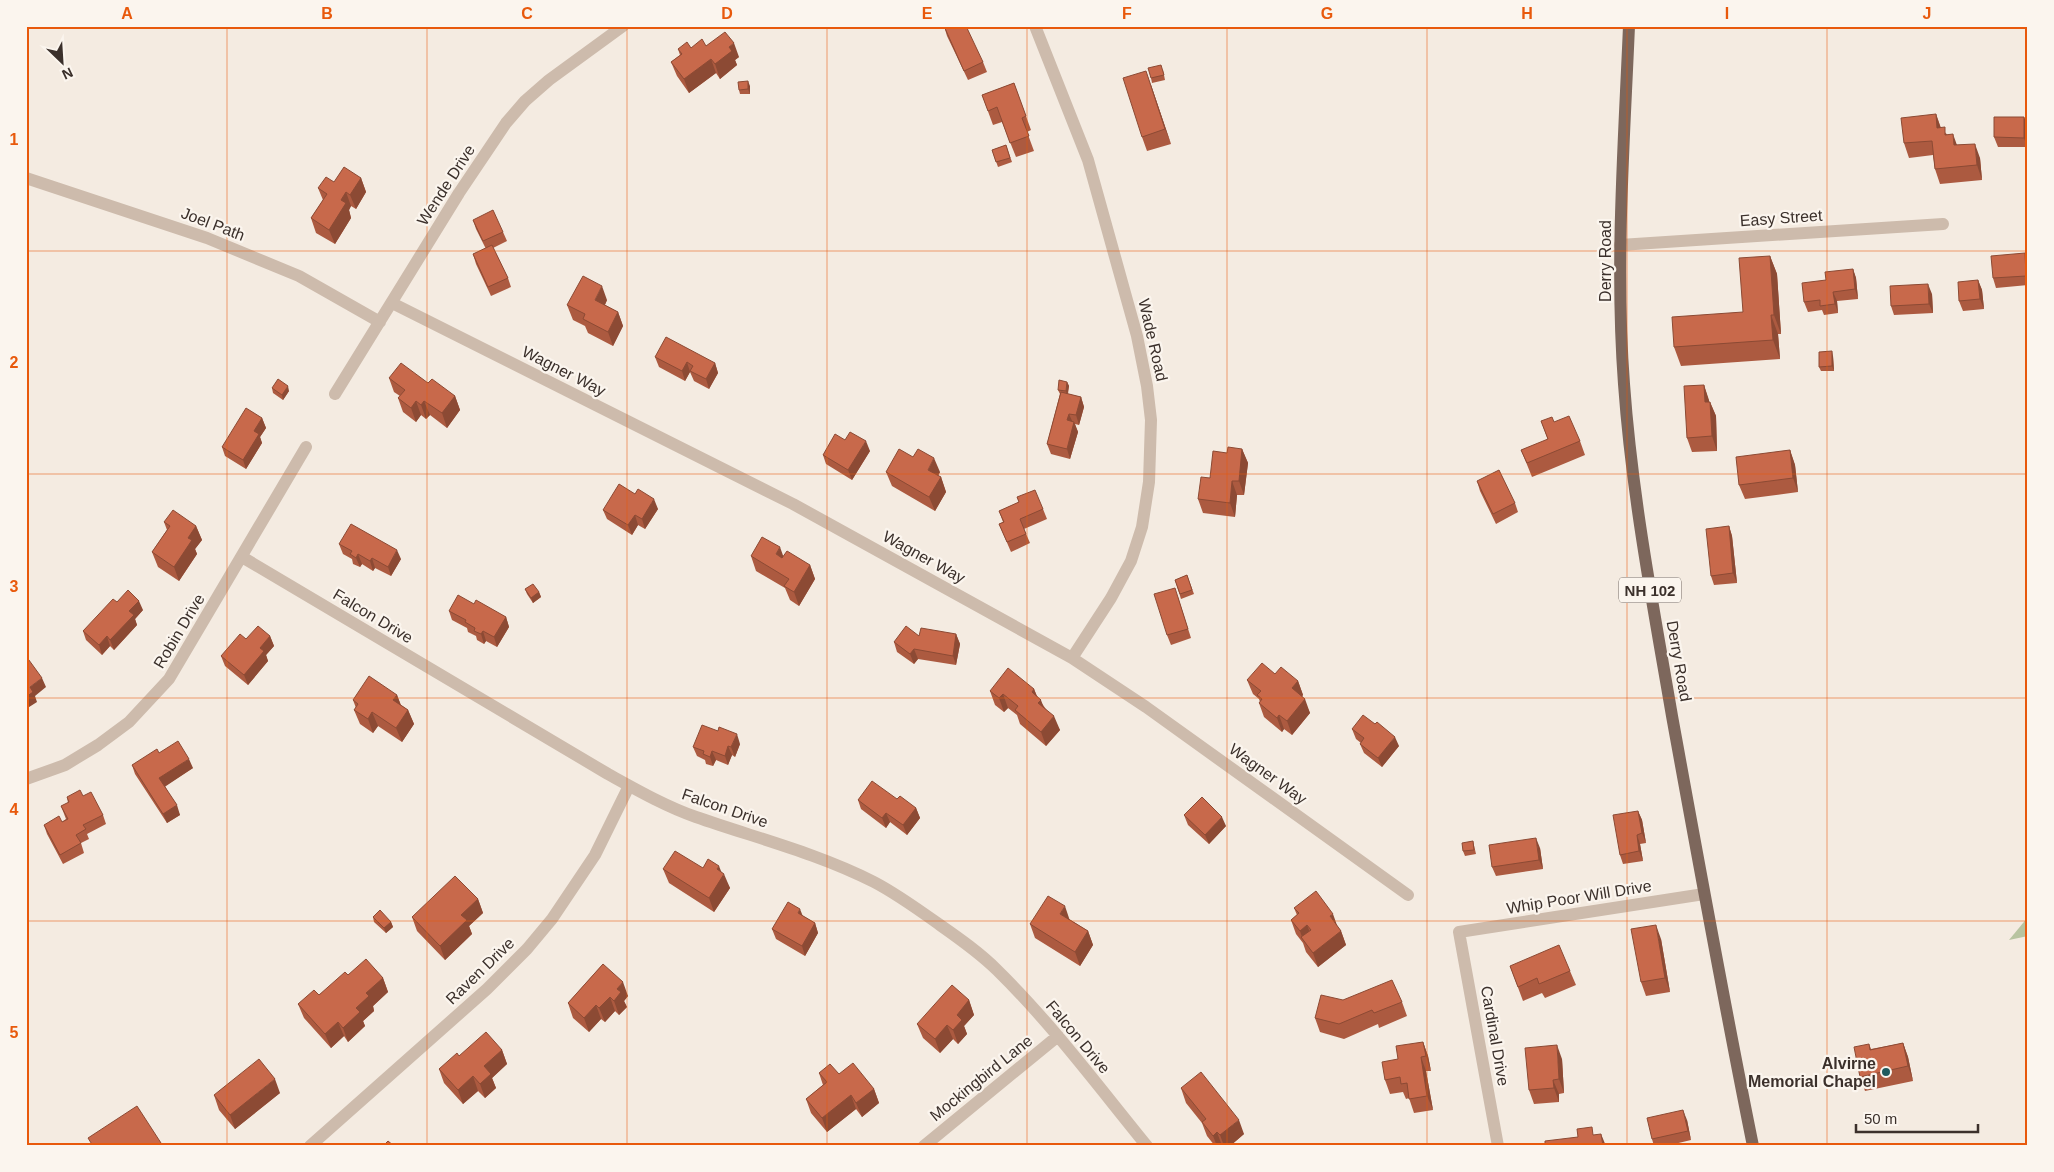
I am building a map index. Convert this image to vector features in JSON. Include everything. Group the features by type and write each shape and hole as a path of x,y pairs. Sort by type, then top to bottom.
{"main road":[{"name":"Derry Road","path":"1630,26 1620,245 1620,326 1632,478 1643,551 1704,894 1753,1146"}],"street":[{"name":"Wende Drive","path":"335,394 460,192 506,124 548,80 622,26"},
{"name":"Wade Road","path":"1035,26 1088,160 1137,336 1147,386 1151,420 1149,482 1142,526 1134,552 1111,598 1072,658"},
{"name":"Joel Path","path":"26,178 207,238 299,276 380,322"},
{"name":"Easy Street","path":"1620,245 1943,224"},
{"name":"Wagner Way","path":"392,303 767,491 1072,658 1146,708 1408,894"},
{"name":"Robin Drive","path":"26,779 65,764 98,745 136,715 169,678 242,558 306,447"},
{"name":"Falcon Drive","path":"242,558 658,802 695,817 840,866 874,882 907,902 982,956 996,969 1058,1036 1147,1146"},
{"name":"Raven Drive","path":"310,1146 487,989 527,949 552,920 595,855 630,786"},
{"name":"Whip Poor Will Drive","path":"1459,932 1704,894"},
{"name":"Cardinal Drive","path":"1459,932 1498,1146"},
{"name":"Mockingbird Lane","path":"924,1146 1058,1036"}],"green space":[{"path":"2028,917 2028,936 2009,940"}],"building":[{"path":"944,26 966,26 983,62 964,71"},
{"path":"725,32 734,43 729,47 732,51 715,64 711,59 684,79 671,62 682,54 678,49 687,42 691,48 702,39 706,46"},
{"path":"1161,65 1164,75 1151,78 1148,68"},
{"path":"1146,71 1165,129 1142,137 1123,78"},
{"path":"748,81 748,89 739,90 738,82"},
{"path":"1014,83 1026,116 1022,118 1029,136 1010,143 997,107 988,111 982,95"},
{"path":"1936,114 1937,128 1945,127 1945,135 1953,134 1954,145 1975,144 1977,165 1935,169 1932,141 1904,143 1901,118"},
{"path":"1994,117 2024,117 2024,138 1994,137"},
{"path":"1006,145 1010,158 996,162 992,150"},
{"path":"344,167 361,178 350,195 346,192 341,200 346,203 329,230 311,218 327,194 318,188 326,177 334,182"},
{"path":"493,210 503,232 483,241 473,220"},
{"path":"492,245 508,278 488,287 473,254"},
{"path":"2025,253 2026,276 1993,278 1991,256"},
{"path":"1770,256 1774,315 1771,315 1773,340 1674,347 1672,317 1743,312 1739,258"},
{"path":"1853,269 1855,289 1833,292 1835,304 1820,306 1820,300 1804,302 1802,283 1826,280 1825,272"},
{"path":"583,276 602,286 595,300 618,312 608,332 583,319 585,314 567,305"},
{"path":"1978,280 1980,299 1959,301 1958,282"},
{"path":"1928,284 1929,304 1891,306 1890,286"},
{"path":"666,337 715,363 706,379 690,371 693,366 687,362 682,371 655,357"},
{"path":"1832,351 1832,366 1819,367 1819,352"},
{"path":"401,363 428,383 432,379 455,396 442,413 424,401 421,405 416,401 411,408 398,398 405,390 389,378"},
{"path":"278,379 288,386 282,395 272,388"},
{"path":"1059,380 1067,382 1066,391 1058,390"},
{"path":"1704,385 1705,402 1710,402 1712,436 1687,438 1684,386"},
{"path":"1061,392 1081,397 1076,415 1069,414 1067,420 1074,422 1067,449 1047,444"},
{"path":"246,408 262,418 254,431 259,434 243,460 222,447"},
{"path":"1569,416 1580,441 1527,463 1521,450 1548,439 1541,421 1552,417 1554,422"},
{"path":"850,432 866,441 848,470 823,455 835,434 845,440"},
{"path":"1228,447 1242,449 1239,481 1232,481 1230,503 1198,499 1201,477 1210,478 1213,451 1227,453"},
{"path":"899,449 913,457 918,449 934,458 928,470 941,477 929,497 886,472"},
{"path":"1790,450 1793,478 1739,485 1736,457"},
{"path":"1499,470 1515,503 1493,514 1477,481"},
{"path":"619,484 635,494 638,489 654,499 642,519 635,515 628,525 603,510"},
{"path":"1035,490 1043,509 1020,519 1026,534 1007,542 999,524 1004,522 999,511 1019,502 1017,497"},
{"path":"173,510 196,526 188,538 192,540 174,567 152,552 170,526 164,522"},
{"path":"351,524 397,550 388,567 372,558 370,561 358,554 356,558 350,554 352,551 339,544"},
{"path":"1729,526 1733,573 1711,576 1706,529"},
{"path":"762,537 780,547 776,554 782,558 787,551 810,565 794,592 784,586 789,579 751,556"},
{"path":"1187,575 1192,590 1180,594 1175,580"},
{"path":"533,584 539,592 531,598 525,589"},
{"path":"1175,588 1188,629 1167,635 1154,594"},
{"path":"128,590 139,601 129,611 134,615 110,640 107,636 99,645 83,631 113,599 117,602"},
{"path":"458,595 474,604 476,600 506,617 494,637 483,631 481,634 474,631 475,628 465,622 466,620 449,611"},
{"path":"258,626 270,636 260,648 264,651 244,675 221,656 240,634 246,639"},
{"path":"906,626 919,636 921,628 956,634 953,656 914,649 910,654 894,642"},
{"path":"26,656 42,678 30,687 33,692 26,697"},
{"path":"1262,663 1275,674 1281,667 1298,681 1292,688 1305,699 1287,721 1279,715 1277,718 1259,703 1262,699 1257,695 1261,691 1247,680"},
{"path":"1008,668 1034,689 1032,692 1041,700 1038,703 1054,716 1041,732 1015,710 1018,706 1003,694 999,698 990,691"},
{"path":"369,676 397,695 393,700 408,710 396,728 372,712 368,719 354,710 358,704 353,700"},
{"path":"1363,715 1375,724 1377,722 1395,737 1378,758 1360,744 1364,738 1352,729"},
{"path":"702,725 718,731 719,727 737,734 731,747 728,746 725,756 712,751 710,757 703,754 704,751 693,747"},
{"path":"178,741 189,759 159,778 177,805 163,814 132,765 157,749 159,753"},
{"path":"872,781 897,799 900,796 916,808 903,825 886,813 882,818 858,800"},
{"path":"80,790 83,796 91,792 103,815 83,825 86,829 76,835 81,843 60,855 44,825 59,816 62,822 68,819 61,806 69,802 67,797"},
{"path":"1202,797 1222,817 1205,835 1184,815"},
{"path":"1638,811 1642,833 1637,835 1639,851 1620,855 1613,815"},
{"path":"1536,838 1539,860 1492,867 1489,845"},
{"path":"1473,841 1474,850 1463,851 1462,843"},
{"path":"675,851 703,868 708,859 719,866 717,869 724,874 709,898 663,869"},
{"path":"455,876 478,899 461,915 467,920 440,946 412,917"},
{"path":"1316,891 1333,914 1330,916 1341,931 1313,953 1301,937 1311,930 1307,925 1300,931 1291,920 1299,913 1294,908"},
{"path":"1048,896 1065,906 1060,914 1088,931 1075,952 1030,924"},
{"path":"788,902 800,909 798,913 815,923 802,946 772,929"},
{"path":"380,910 391,922 384,928 373,917"},
{"path":"1656,925 1665,978 1641,982 1631,929"},
{"path":"1559,945 1570,971 1539,984 1537,978 1518,987 1510,966"},
{"path":"366,959 383,978 366,993 369,996 356,1008 360,1012 343,1028 338,1022 325,1034 298,1004 314,990 319,995 345,972 348,975"},
{"path":"603,964 623,982 617,989 621,992 614,1001 610,997 599,1008 596,1005 584,1018 568,1003"},
{"path":"1392,980 1402,1002 1374,1013 1372,1010 1339,1024 1315,1018 1321,995 1343,1000"},
{"path":"952,985 969,1000 957,1015 962,1020 953,1030 947,1025 935,1039 917,1024"},
{"path":"486,1032 502,1050 484,1066 491,1074 480,1084 473,1076 458,1090 439,1069 457,1053 459,1056"},
{"path":"1423,1042 1426,1056 1421,1057 1427,1096 1409,1099 1407,1083 1401,1084 1400,1077 1385,1080 1382,1062 1398,1059 1396,1046"},
{"path":"1903,1043 1908,1066 1860,1077 1854,1047 1869,1044 1870,1050"},
{"path":"1557,1045 1559,1079 1553,1080 1554,1088 1529,1090 1525,1048"},
{"path":"259,1059 275,1079 230,1115 214,1095"},
{"path":"853,1063 874,1089 856,1103 851,1095 822,1118 806,1099 827,1082 819,1073 830,1064 839,1074"},
{"path":"1201,1072 1239,1120 1220,1135 1217,1132 1213,1136 1202,1122 1206,1119 1181,1088"},
{"path":"137,1106 161,1143 158,1146 93,1146 88,1138"},
{"path":"1683,1110 1688,1131 1652,1139 1647,1118"},
{"path":"1592,1127 1593,1135 1601,1134 1603,1146 1545,1146 1545,1141 1578,1137 1577,1129"},
{"path":"388,1141 394,1146 383,1146"}],"place":[{"name":"Alvirne Memorial Chapel","path":"1886,1072"}]}
